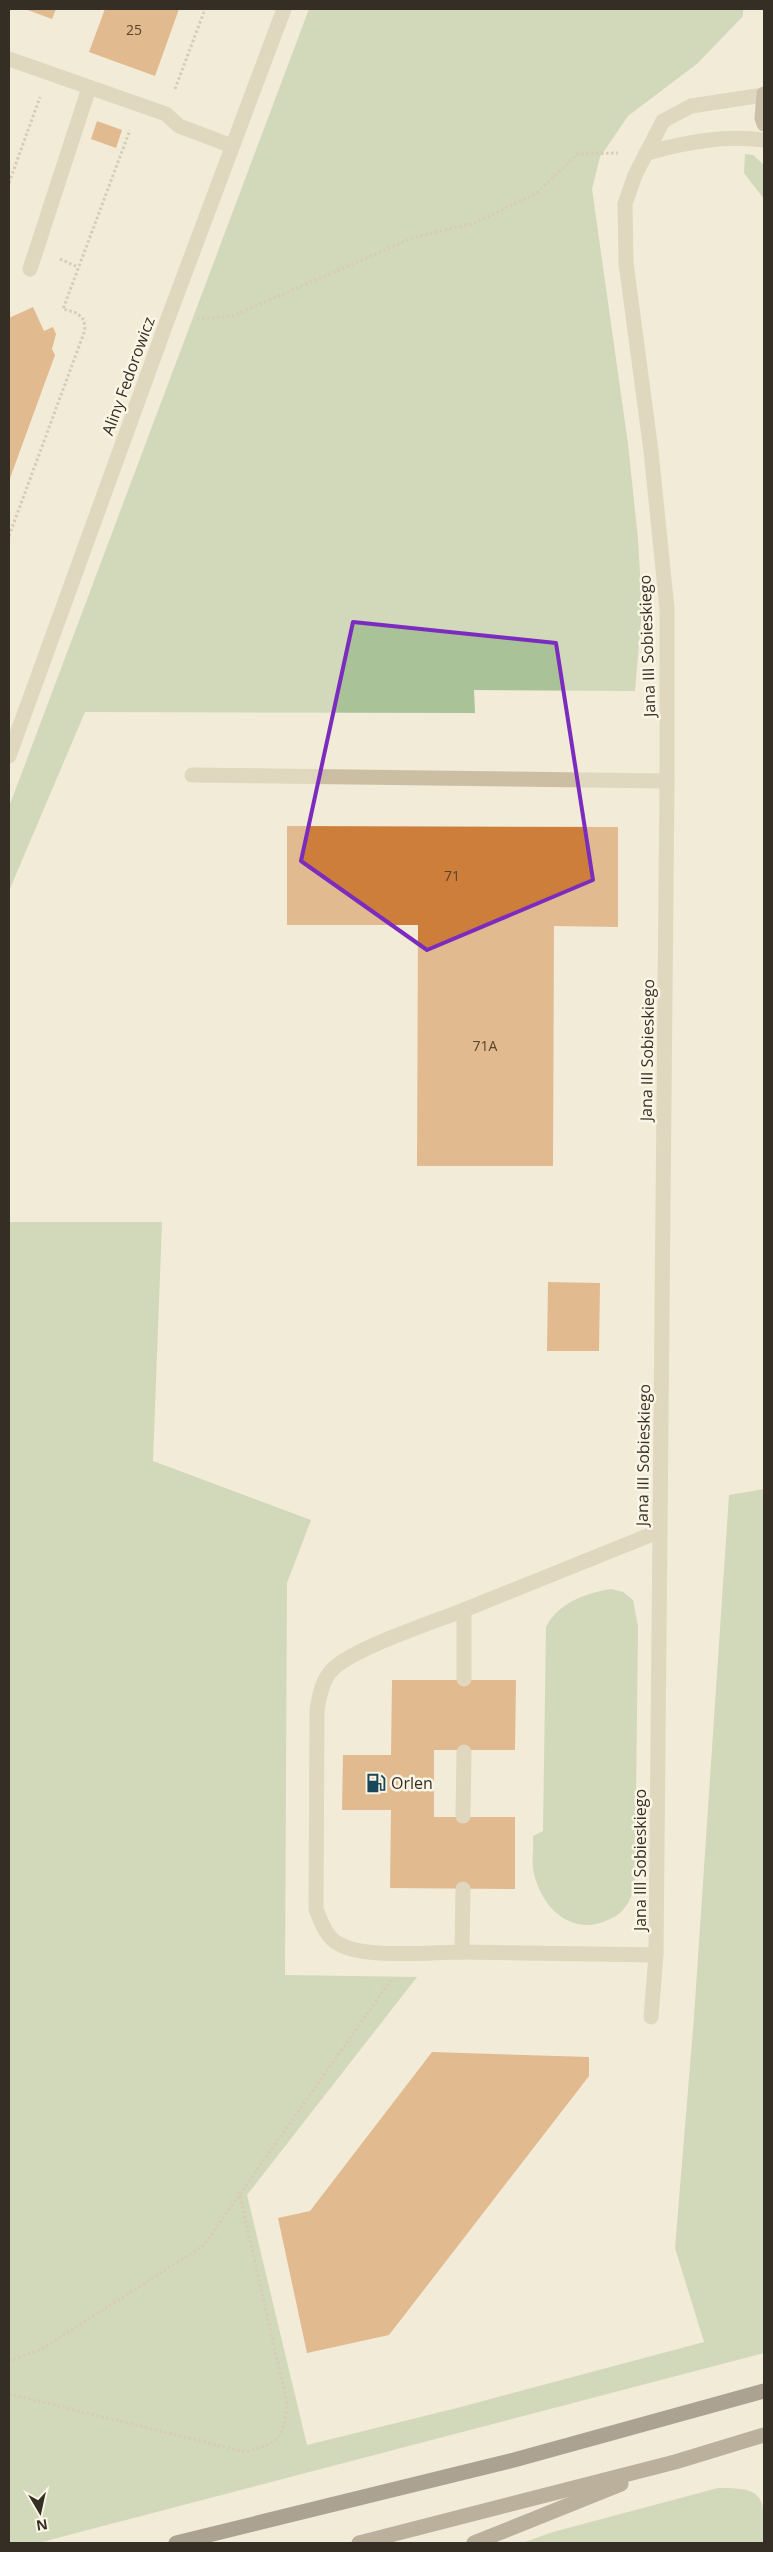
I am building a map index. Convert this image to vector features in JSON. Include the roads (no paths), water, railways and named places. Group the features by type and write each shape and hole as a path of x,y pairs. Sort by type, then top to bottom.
{"highway":[{"path":"176,2543 514,2460 764,2391"}],"main road":[{"path":"764,94 762,118 764,124"},
{"path":"359,2543 675,2462 764,2435"},
{"path":"474,2543 675,2462"}],"street":[{"name":"Aliny Fedorowicz","path":"9,756 167,321 284,9"},
{"path":"9,60 166,114 179,126 232,146"},
{"path":"30,269 88,88"},
{"name":"Jana III Sobieskiego","path":"651,2017 656,1955 667,609 651,451 626,263 625,204 635,175 663,121 683,109 764,94"},
{"path":"647,153 688,142 735,137 764,140"},
{"path":"192,775 667,781"},
{"path":"656,1955 358,1952 338,1944 325,1931 316,1909 318,1710 320,1692 331,1671 354,1654 660,1531"},
{"path":"464,1610 464,1679"},
{"path":"463,1816 464,1752"},
{"path":"462,1952 463,1889"}],"place":[{"name":"Orlen","path":"376,1783"}]}
